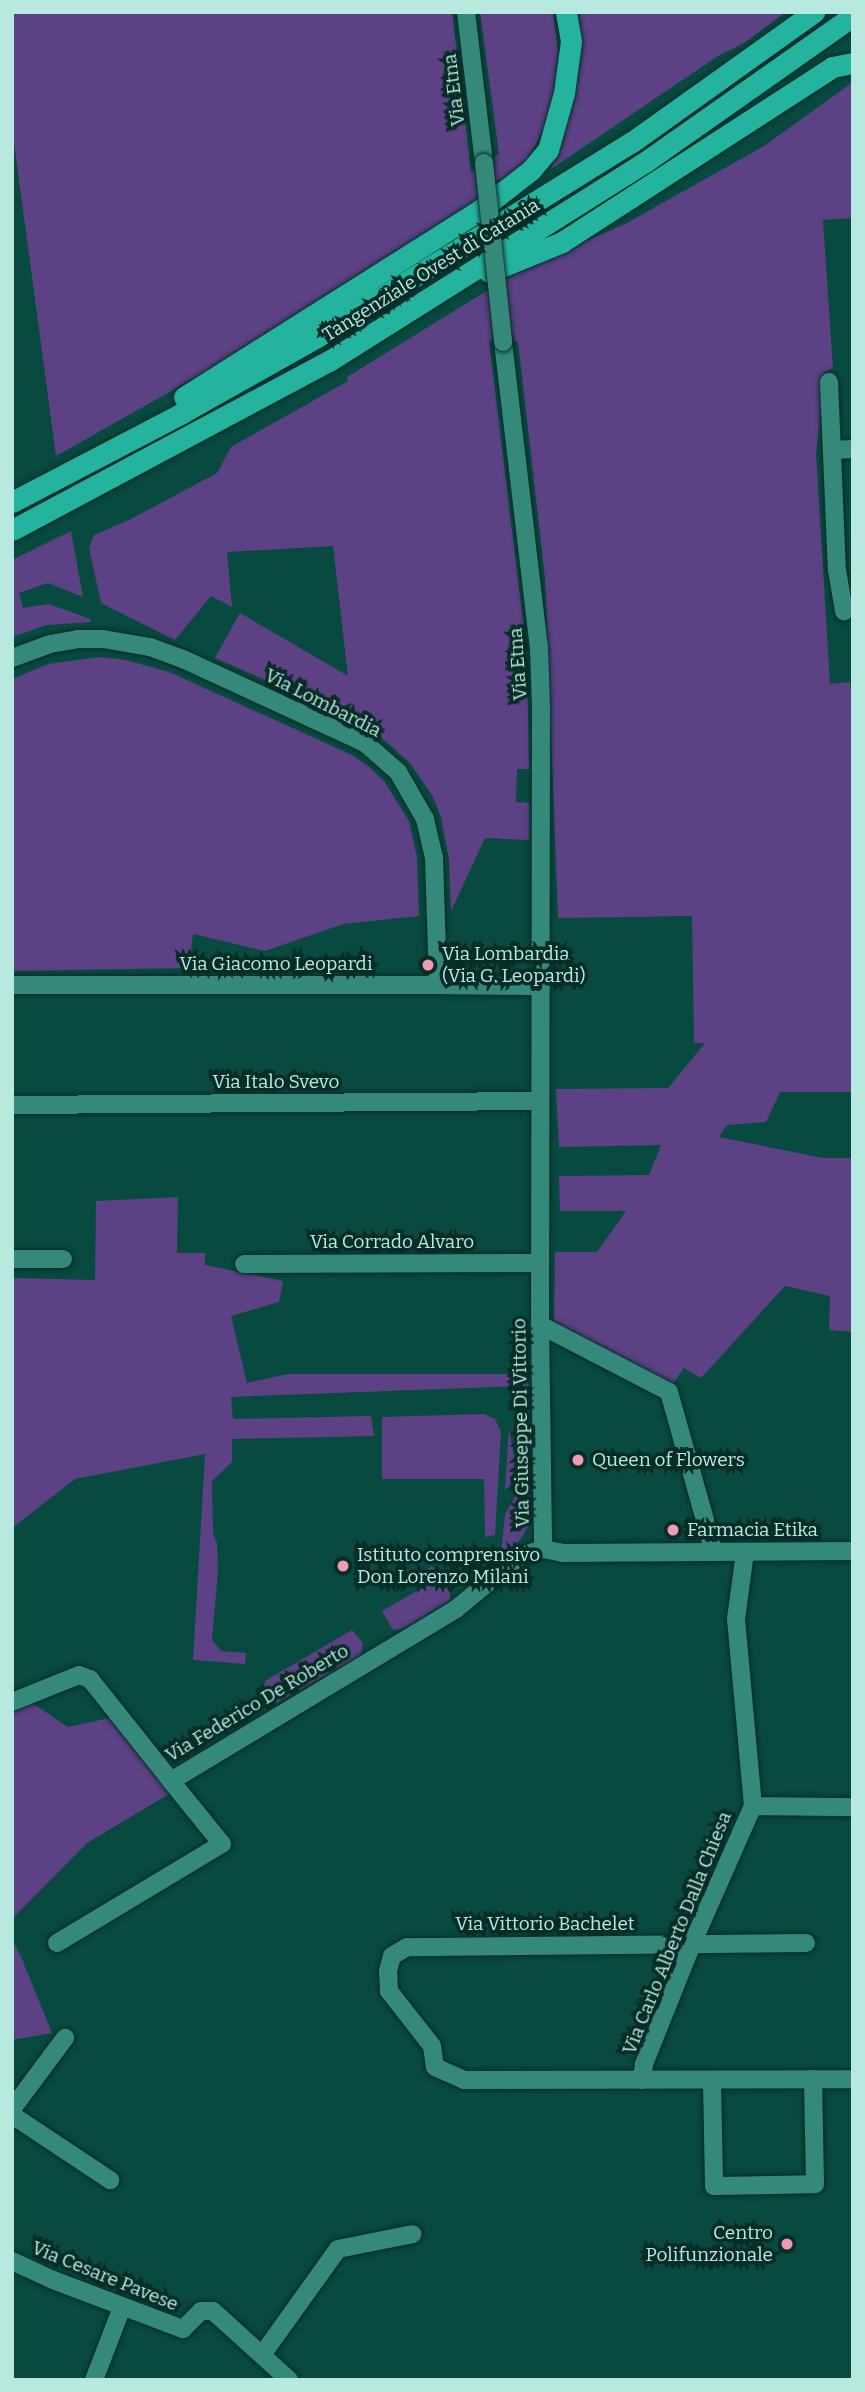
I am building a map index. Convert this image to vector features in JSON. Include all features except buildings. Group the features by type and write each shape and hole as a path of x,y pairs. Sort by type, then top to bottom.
{"highway":[{"path":"37,490 481,209 531,170 548,150 564,93 571,41 566,12"},
{"name":"Tangenziale Ovest di Catania","path":"12,502 327,331 632,142 814,12"},
{"name":"Tangenziale Ovest di Catania","path":"12,530 329,361 645,162 853,16"},
{"path":"435,294 562,242 832,67 853,63"}],"street":[{"name":"Via Etna","path":"466,12 540,649 541,986"},
{"path":"829,383 832,450 845,569 844,611"},
{"path":"832,450 853,449"},
{"name":"Via Lombardia","path":"12,658 50,644 77,639 103,639 150,647 183,659 344,732 383,758 398,772 418,802 431,839 435,857 438,985"},
{"name":"Via Giacomo Leopardi","path":"12,985 541,986"},
{"name":"Via Giuseppe Di Vittorio","path":"541,986 540,1325 543,1549 563,1553 853,1551"},
{"name":"Via Italo Svevo","path":"12,1105 540,1101"},
{"path":"12,1259 63,1259"},
{"name":"Via Corrado Alvaro","path":"244,1264 540,1263"},
{"path":"540,1325 669,1392 714,1552"},
{"name":"Via Federico De Roberto","path":"12,1702 79,1675 90,1679 171,1781 456,1609 520,1556 543,1549"},
{"name":"Via Carlo Alberto Dalla Chiesa","path":"642,2080 644,2064 692,1944 753,1806 736,1619 745,1552"},
{"path":"57,1943 222,1844 171,1781"},
{"path":"753,1806 853,1807"},
{"name":"Via Vittorio Bachelet","path":"642,2080 464,2080 435,2067 432,2046 389,1992 387,1971 392,1956 407,1947 806,1943"},
{"path":"12,2109 65,2038"},
{"path":"712,2080 714,2186 815,2184 813,2079"},
{"path":"642,2080 853,2080"},
{"path":"12,2115 110,2180"},
{"path":"289,2380 261,2355 338,2249 413,2234"},
{"name":"Via Cesare Pavese","path":"12,2261 183,2329 201,2311 213,2311 261,2355"},
{"path":"94,2380 122,2306"}],"shaded area":[{"path":"12,12 452,12 471,172 499,154 480,12 553,12 559,58 554,96 543,131 525,163 474,205 244,350 56,456 12,128"},
{"path":"574,12 786,12 744,43 718,56 551,169 573,95"},
{"path":"853,82 853,218 823,220 833,368 825,372 816,453 830,684 850,682 853,722 853,1092 780,1092 766,1122 727,1125 719,1137 823,1158 853,1158 853,1332 829,1330 830,1296 785,1286 701,1378 684,1368 671,1386 554,1321 555,1252 597,1252 626,1211 560,1211 559,1176 649,1175 661,1145 559,1147 556,1089 668,1088 705,1043 694,1043 692,916 558,918 545,578 518,342 489,341 527,654 529,769 517,769 516,802 529,803 529,840 485,838 451,911 449,859 441,817 433,797 410,763 374,731 349,717 215,658 240,613 348,676 333,546 227,552 232,607 211,596 175,640 101,603 89,548 94,535 131,519 217,473 231,447 348,381 347,377 522,269 627,223 764,146"},
{"path":"71,531 83,597 48,583 19,593 23,608 49,604 90,619 91,622 47,625 12,637 12,560"},
{"path":"100,657 126,660 169,672 352,755 368,766 384,781 409,821 417,858 419,916 343,924 265,951 193,934 189,968 12,971 12,679 48,664"},
{"path":"178,1197 177,1253 205,1253 205,1265 283,1281 279,1302 231,1316 247,1383 288,1374 529,1374 529,1453 521,1439 520,1386 231,1397 233,1419 371,1416 374,1436 232,1439 232,1462 212,1481 213,1534 217,1543 218,1571 212,1640 221,1651 246,1653 245,1664 193,1660 205,1454 75,1479 12,1528 12,1278 95,1280 96,1201"},
{"path":"484,1414 495,1419 501,1432 495,1535 485,1537 484,1479 382,1479 382,1417"},
{"path":"509,1428 515,1463 509,1487 505,1489"},
{"path":"529,1473 530,1523 520,1540 501,1555 505,1514"},
{"path":"432,1566 450,1593 450,1600 403,1629 393,1630 382,1611 427,1585 423,1572"},
{"path":"352,1630 363,1643 360,1656 277,1703 268,1701 262,1695 265,1681"},
{"path":"32,1703 68,1727 114,1717 174,1791 87,1843 12,1919 12,1711"},
{"path":"12,1939 22,1959 52,2033 12,2040"}],"place":[{"name":"Via Lombardia (Via G. Leopardi)","path":"428,965"},
{"name":"Queen of Flowers","path":"578,1460"},
{"name":"Farmacia Etika","path":"673,1530"},
{"name":"Istituto comprensivo Don Lorenzo Milani","path":"343,1566"},
{"name":"Centro Polifunzionale","path":"787,2244"}]}
